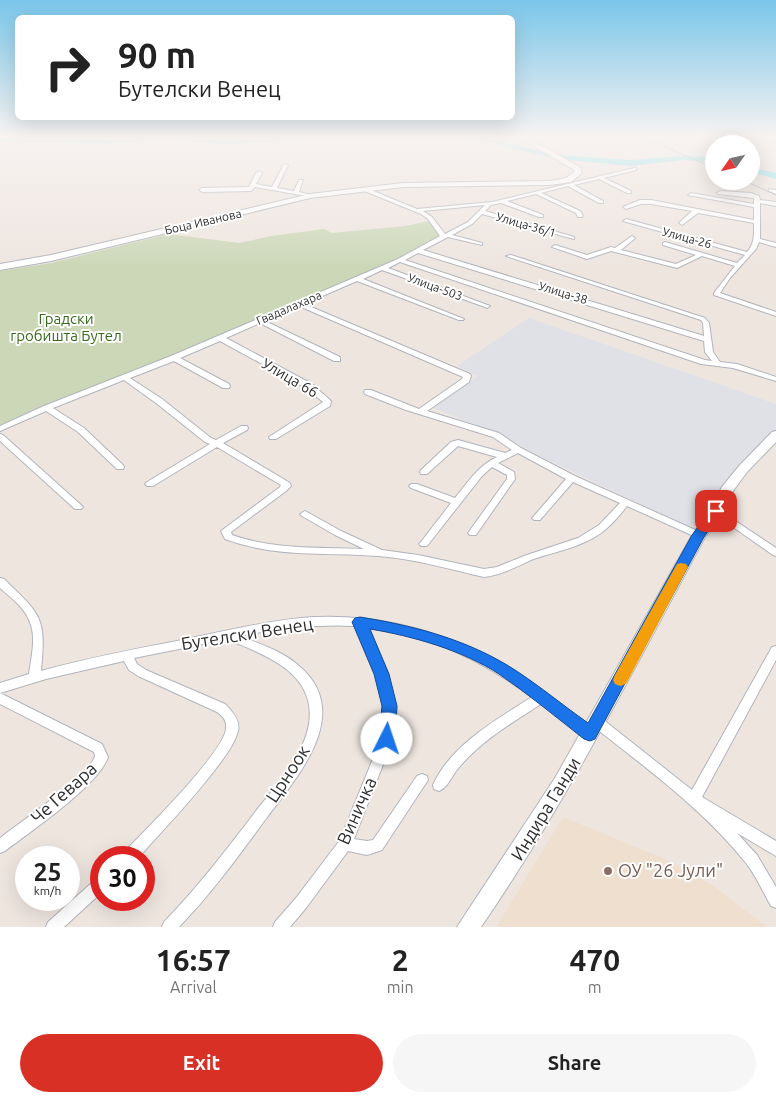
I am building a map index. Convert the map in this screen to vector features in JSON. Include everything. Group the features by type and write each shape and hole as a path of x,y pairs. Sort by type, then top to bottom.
{"street":[{"path":"202,190 251,189 256,181"},
{"path":"274,188 278,181"},
{"path":"296,193 300,181"},
{"name":"Гвадалахара","path":"0,429 47,408 174,358 383,268 470,222 486,206 492,203 574,181"},
{"path":"608,181 629,192"},
{"name":"Боца Иванова","path":"0,267 51,258 310,196 416,185 570,182"},
{"path":"570,182 601,202"},
{"path":"254,185 310,196"},
{"path":"364,189 418,210 430,218 446,236 480,244"},
{"path":"535,192 578,212 580,216"},
{"path":"720,193 754,196 757,204 757,240 754,248 716,294 776,314"},
{"path":"691,195 757,204 776,204"},
{"path":"501,201 541,216"},
{"path":"626,207 640,202 651,202 756,222"},
{"path":"418,210 492,203"},
{"path":"682,223 696,211"},
{"name":"Улица-36/1","path":"481,212 572,238"},
{"name":"Улица-26","path":"626,221 749,254"},
{"path":"617,250 632,238"},
{"path":"757,240 776,245"},
{"path":"665,244 738,266"},
{"path":"555,247 584,257 608,249 617,250 675,266 681,266 700,255"},
{"name":"Улица-38","path":"418,251 706,338"},
{"path":"509,256 703,319 707,327 706,338 709,352 717,363"},
{"path":"400,260 704,362 734,366 776,379"},
{"name":"Улица-503","path":"383,268 487,306"},
{"path":"358,279 461,319"},
{"path":"298,304 467,376 466,380 421,411"},
{"path":"260,321 337,358"},
{"name":"Улица 66","path":"220,338 309,386 327,401 327,404 273,437"},
{"path":"174,358 226,386"},
{"path":"124,378 214,444 222,446 279,478 286,486 226,531 228,537 272,548 381,553 484,573 494,572 530,557 591,536 611,521 624,503"},
{"path":"368,392 397,404 489,432 502,438 518,450 572,478 624,503 699,535"},
{"path":"47,408 86,434 120,467"},
{"path":"150,484 214,444 244,428"},
{"name":"Индира Ганди","path":"468,927 506,875 575,763 699,535 716,511 720,500 732,483 776,435"},
{"path":"0,438 78,507"},
{"path":"424,472 458,443 504,456"},
{"path":"424,544 491,463 518,450"},
{"path":"473,533 511,478 511,474 507,470 491,463"},
{"path":"537,518 572,478"},
{"path":"414,486 457,502"},
{"path":"716,511 776,553"},
{"path":"305,514 338,533 368,545 381,553"},
{"path":"0,582 31,614 35,621 37,631 36,676"},
{"name":"Бутелски Венец","path":"0,688 36,676 127,656 227,635 294,624 339,621 360,622 400,629 464,650 503,670 540,698 594,728 694,799 776,849"},
{"name":"Виничка","path":"280,927 301,903 345,844 387,739 389,706 382,674 360,622"},
{"name":"Црноок","path":"169,927 192,904 228,861 297,766 307,749 316,724 315,702 308,684 299,672 256,648 227,635"},
{"path":"776,650 694,799 752,860 776,901"},
{"path":"127,656 133,667 142,673 222,708 232,723 232,732 224,748 139,846"},
{"name":"Че Гевара","path":"0,698 98,748 101,753 101,760 88,776 35,821 0,846"},
{"path":"439,784 452,766 484,734 540,698"},
{"path":"345,844 367,848 376,845 422,780"},
{"path":"53,927 90,894"}],"shaded area":[{"path":"529,318 776,404 776,435 700,526 685,525 529,451 508,438 433,408 478,376 457,366"},
{"name":"ОУ \"26 Јули\"","path":"563,817 658,856 712,885 767,927 496,927"}],"green space":[{"name":"Градски гробишта Бутел","path":"429,221 440,236 403,256 219,338 0,426 0,271 51,263 168,234 239,243 272,236 324,229 332,233 405,226"}],"railway":[{"path":"760,188 776,195"}],"slow traffic":[{"path":"620,680 681,567"}],"place":[{"name":"ОУ \"26 Јули\"","path":"608,871"}],"route":[{"path":"387,739 389,706 382,674 360,622 400,629 433,638 483,659 523,684 590,734 699,535 716,511"}]}
